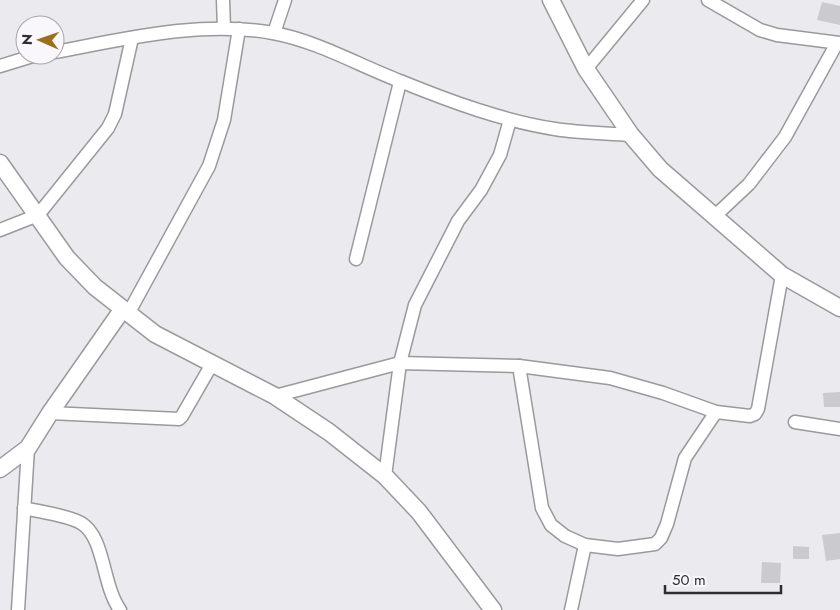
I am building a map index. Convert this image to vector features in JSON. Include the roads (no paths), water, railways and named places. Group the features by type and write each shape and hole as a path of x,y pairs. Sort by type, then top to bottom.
{"street":[{"path":"224,0 224,28"},
{"path":"274,33 285,0"},
{"path":"551,0 586,69 631,134 660,169 782,274 840,308"},
{"path":"586,69 643,0"},
{"path":"708,0 760,30 777,35 838,43 785,137 749,184 715,216"},
{"path":"65,50 132,38 224,28 274,33 327,50 400,82 510,120 556,129 631,134"},
{"path":"0,469 28,448 50,413 125,312 209,166 224,120 232,85 239,29"},
{"path":"0,230 38,214 108,128 115,114 132,38"},
{"path":"0,66 15,61"},
{"path":"356,259 400,82"},
{"path":"385,476 400,363 414,305 458,221 481,190 500,155 510,120"},
{"path":"0,163 38,214 67,258 95,287 155,334 275,396 329,432 385,476 420,512 493,610"},
{"path":"275,396 400,363 519,366 610,378 663,392 716,412 750,416 755,414 758,409 782,274"},
{"path":"50,413 179,419 212,364"},
{"path":"519,366 542,508 551,525 565,536 584,544 618,549 655,544 661,538 674,507 686,458 716,412"},
{"path":"795,422 840,429"},
{"path":"18,610 28,448"},
{"path":"24,508 80,522 90,531 98,543 112,598 120,610"},
{"path":"571,610 584,544"}]}
